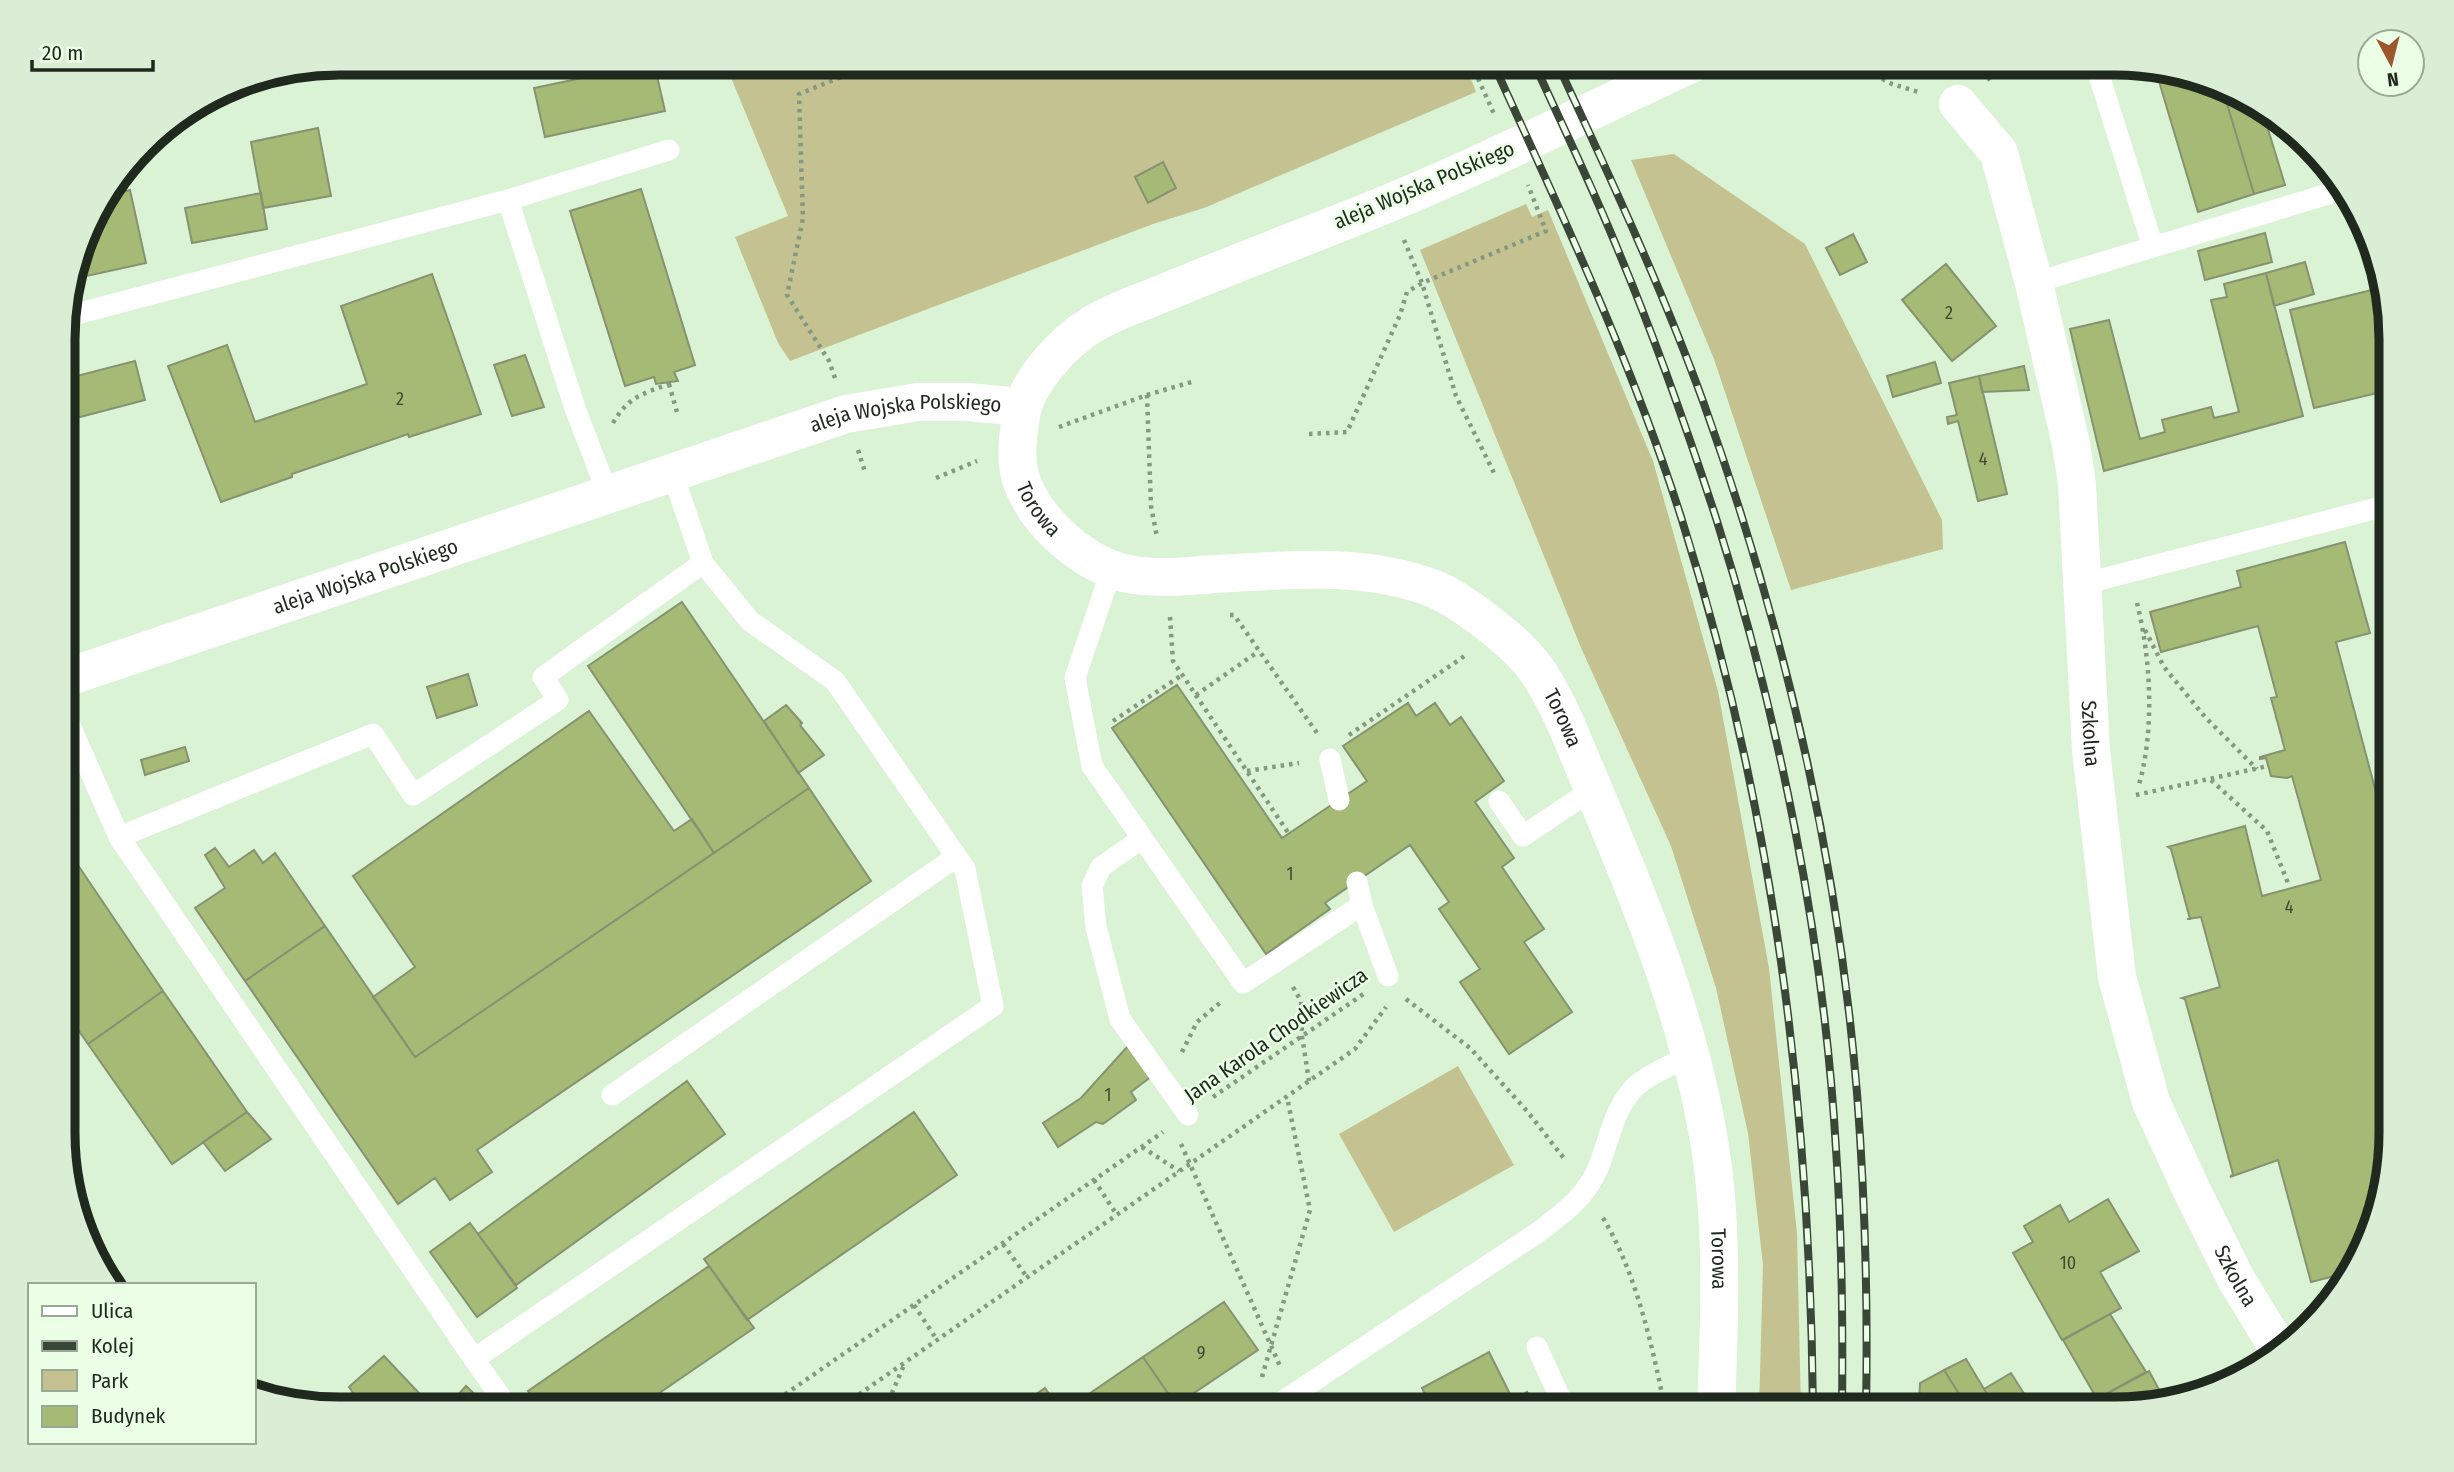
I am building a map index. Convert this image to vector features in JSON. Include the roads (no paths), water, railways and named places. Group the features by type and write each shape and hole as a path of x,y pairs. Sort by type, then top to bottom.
{"street":[{"name":"aleja Wojska Polskiego","path":"75,675 846,414 918,402 967,402 1022,407 1042,371 1066,344 1094,323 1250,257 1400,199 1667,75"},
{"name":"Szkolna","path":"1958,104 1999,153 2034,283 2073,457 2077,484 2091,750 2117,977 2151,1102 2236,1279 2275,1342"},
{"name":"Torowa","path":"1022,407 1016,445 1020,475 1034,506 1067,542 1094,562 1130,575 1165,577 1315,568 1366,571 1434,589 1456,600 1499,633 1531,663 1553,695 1671,988 1704,1113 1715,1185 1719,1262 1716,1397"}],"lane":[{"path":"2099,75 2153,247"},
{"path":"77,314 508,200 669,150"},
{"path":"2034,283 2333,192"},
{"path":"508,200 576,411 608,494"},
{"path":"474,1359 993,1006 964,869 835,681 750,621 703,563 672,472"},
{"path":"2083,584 2379,508"},
{"path":"119,837 373,734 413,795 558,700 543,677 703,563"},
{"path":"1112,568 1075,678 1092,766 1243,983 1362,905"},
{"path":"75,737 119,837 501,1397"},
{"path":"1335,750 1339,800"},
{"path":"1499,802 1523,836 1593,789"},
{"path":"1141,839 1101,867 1092,886 1096,927 1120,1019 1166,1085 1181,1120"},
{"path":"612,1095 956,857"},
{"path":"1357,882 1362,905 1388,976"},
{"path":"1288,1397 1540,1231 1574,1205 1597,1169 1617,1110 1623,1102 1636,1086 1689,1056"},
{"path":"1537,1347 1560,1397"}],"railway":[{"path":"1498,75 1594,287 1640,401 1681,517 1713,626 1740,736 1762,846 1794,1069 1804,1182 1813,1397"},
{"path":"1540,75 1610,231 1646,320 1716,518 1760,671 1795,830 1821,991 1830,1070 1841,1247 1842,1397"},
{"path":"1562,75 1653,275 1704,404 1759,572 1803,744 1836,918 1857,1093 1865,1251 1866,1397"}]}
